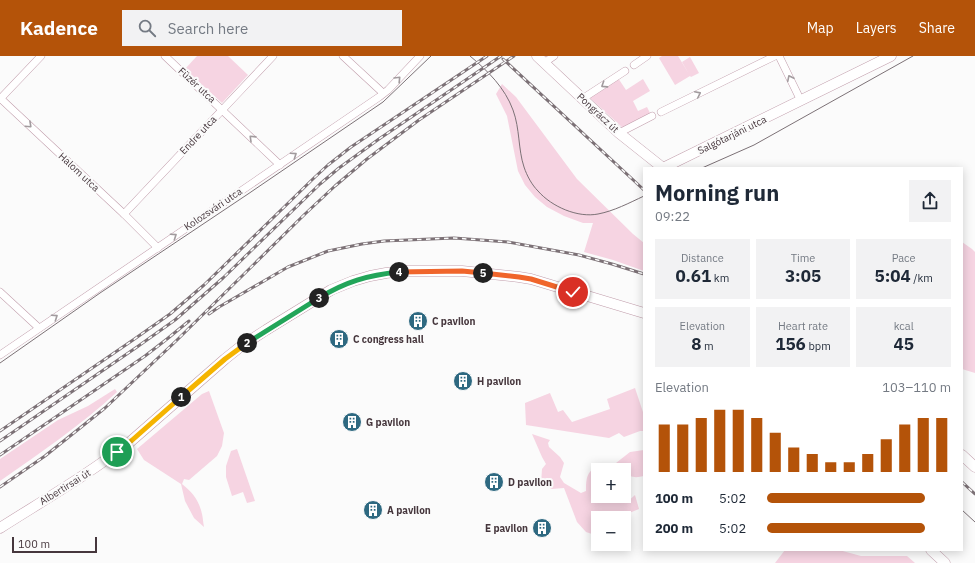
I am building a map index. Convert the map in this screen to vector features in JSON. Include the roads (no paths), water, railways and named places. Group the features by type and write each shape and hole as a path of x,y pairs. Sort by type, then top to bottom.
{"street":[{"path":"0,98 41,56"},
{"name":"Füzér utca","path":"165,56 280,165"},
{"name":"Endre utca","path":"124,214 273,56"},
{"path":"343,56 383,93"},
{"name":"Kolozsvári utca","path":"0,355 388,90 420,56"},
{"path":"540,60 554,56"},
{"path":"634,65 647,56"},
{"path":"662,111 775,56"},
{"path":"779,56 801,101"},
{"name":"Salgótarjáni utca","path":"665,167 891,56"},
{"name":"Pongrácz út","path":"540,60 619,133 662,167"},
{"path":"582,99 625,71"},
{"name":"Halom utca","path":"0,98 124,214 158,248"},
{"path":"619,133 652,116"},
{"name":"Albertirsai út","path":"0,528 93,469 121,449 240,347 331,290 353,281 370,276 403,271 462,271 508,275 531,279 643,313"},
{"path":"0,292 39,328"},
{"path":"963,456 975,467"},
{"path":"932,551 945,563"}],"tram line":[{"path":"0,363 100,293 383,102 431,56"},
{"path":"470,56 495,80 510,102 515,117 524,167 528,177 536,189 550,202 574,213 590,215 610,211 643,196"},
{"path":"704,167 754,145 913,56"},
{"path":"963,511 975,522"}],"railway":[{"path":"0,431 170,314 204,285 328,165 351,147 487,56"},
{"path":"0,441 175,320 223,278 320,184 339,168 501,56"},
{"path":"0,487 45,456 105,408 176,341 305,214 367,159 419,120 514,56"},
{"path":"503,59 643,189"},
{"path":"209,314 288,267 328,251 384,241 454,238 508,242 579,255 643,274"},
{"path":"0,455 145,356 189,321"},
{"path":"963,483 975,494"}],"place":[{"name":"C pavilon","path":"418,321"},
{"name":"C congress hall","path":"339,339"},
{"name":"H pavilon","path":"463,381"},
{"name":"G pavilon","path":"352,422"},
{"name":"D pavilon","path":"494,482"},
{"name":"A pavilon","path":"373,510"},
{"name":"E pavilon","path":"542,528"}]}
